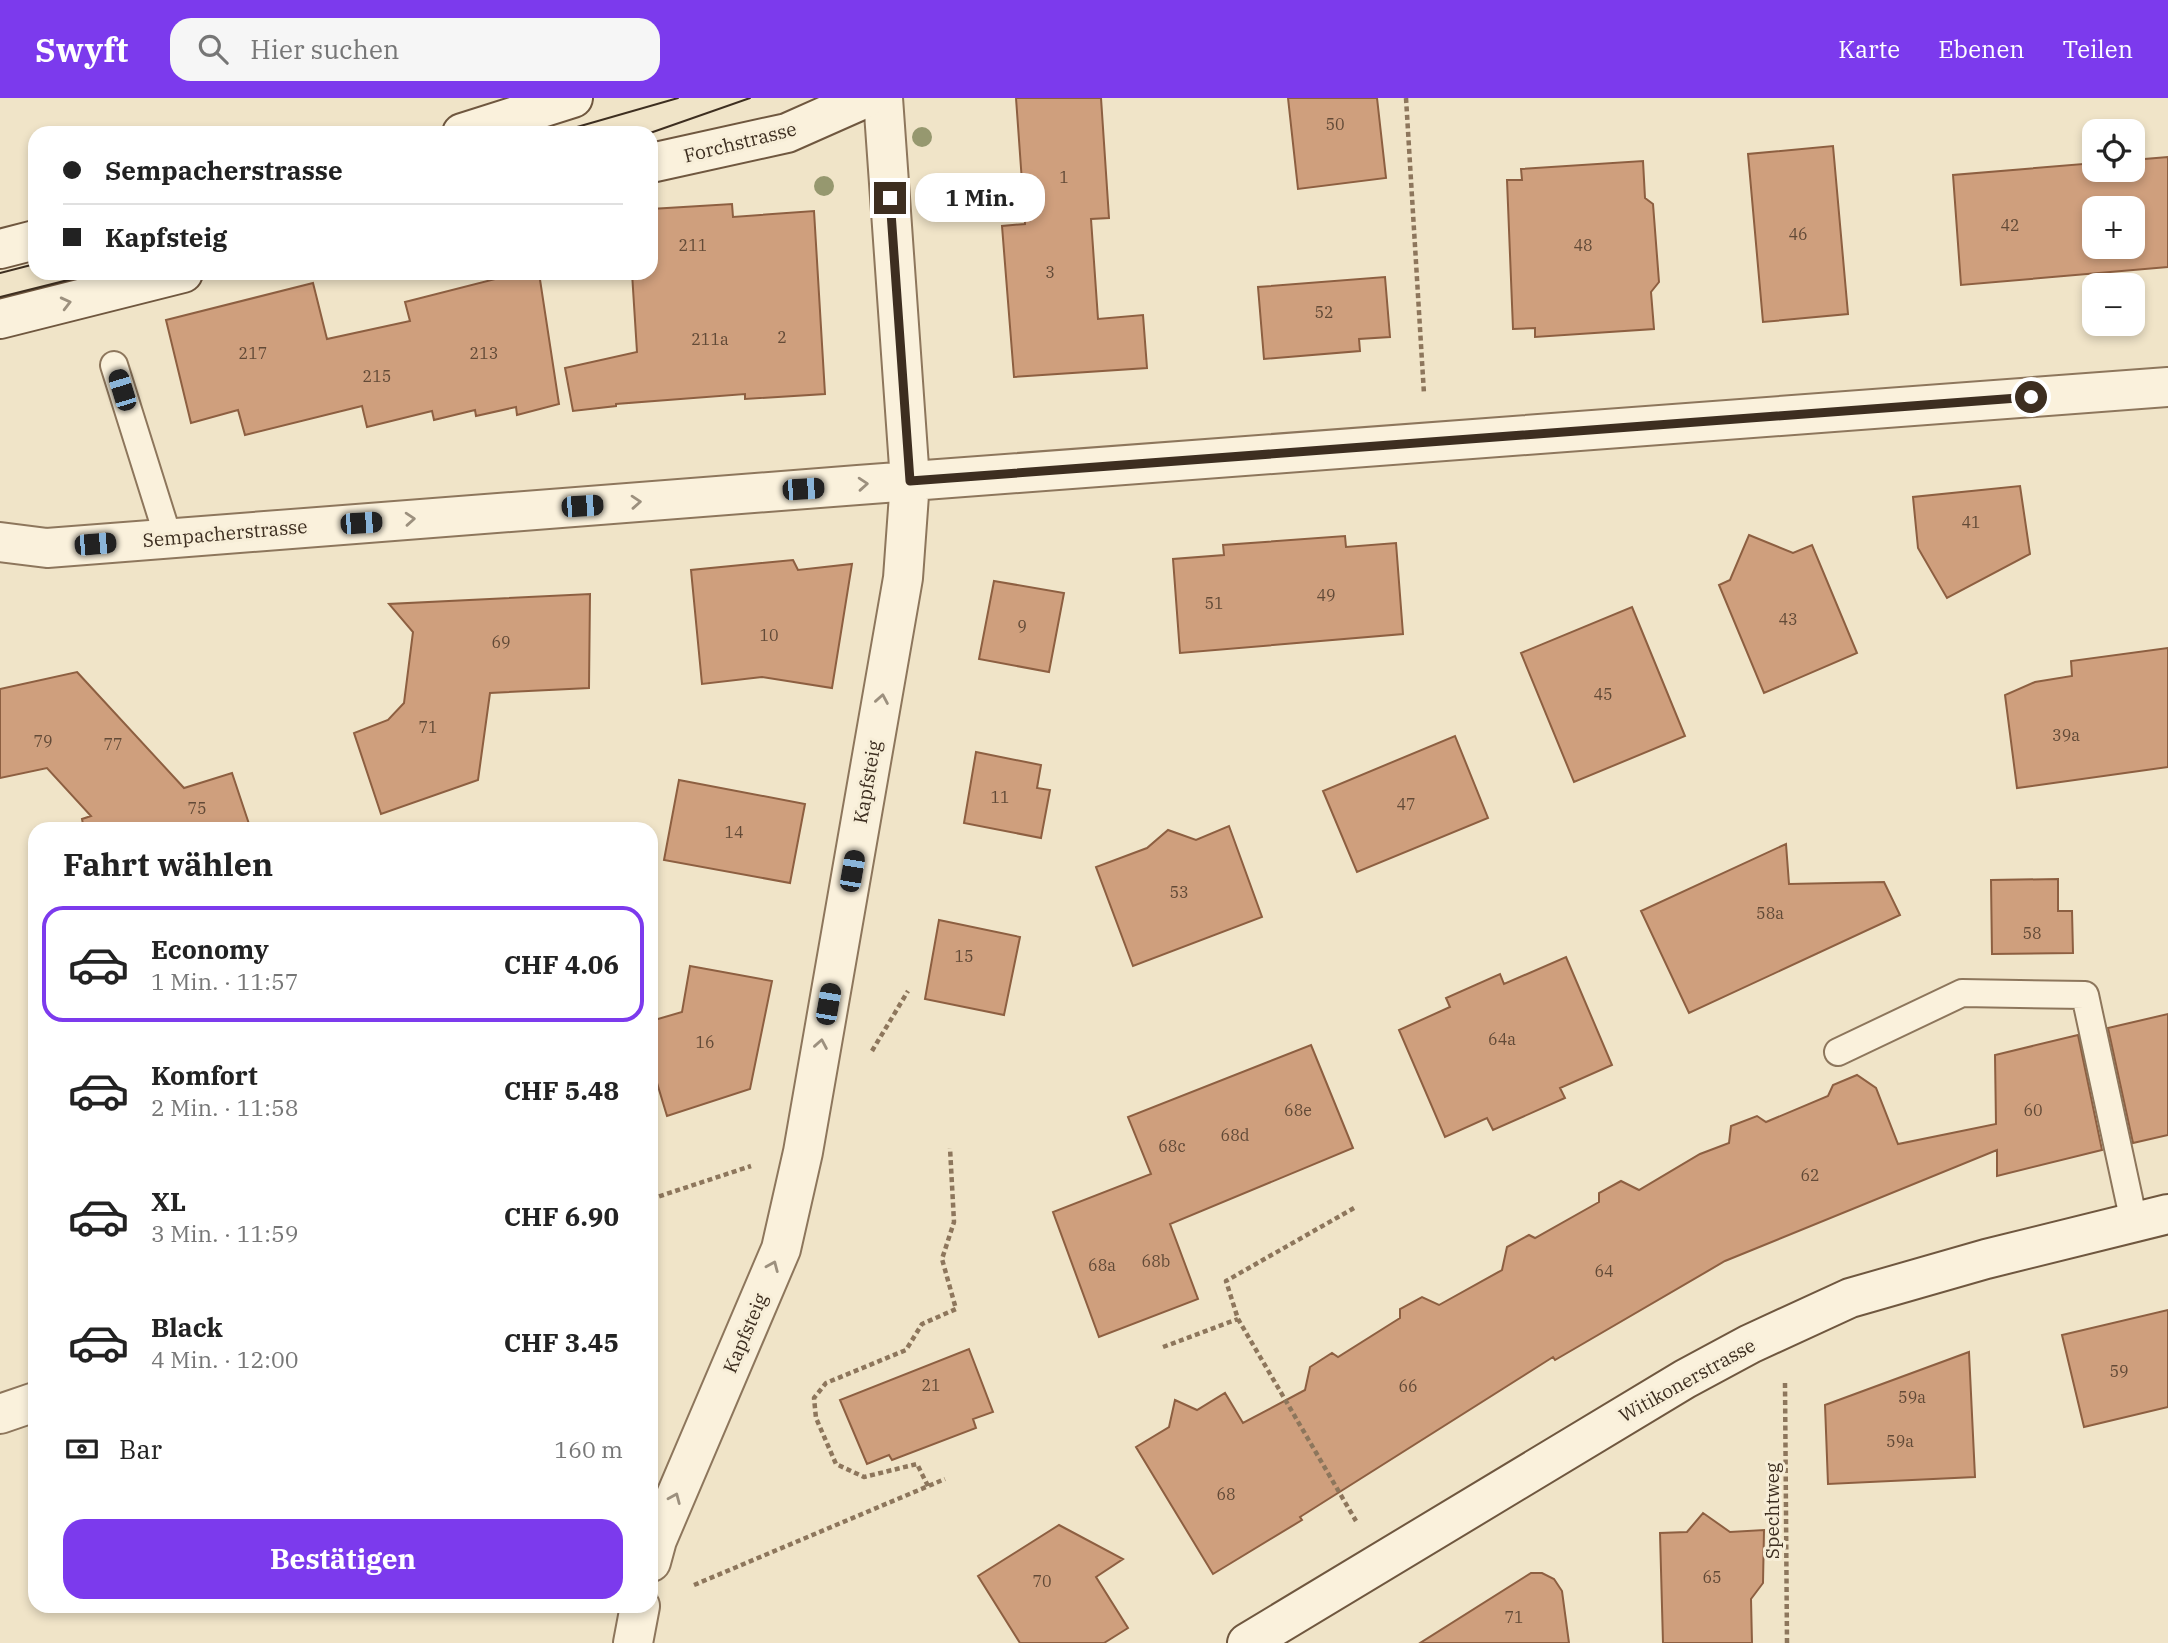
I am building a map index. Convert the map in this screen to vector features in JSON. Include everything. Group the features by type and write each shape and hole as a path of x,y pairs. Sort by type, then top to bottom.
{"street":[{"path":"484,126 573,98"},
{"name":"Forchstrasse","path":"658,161 787,133 866,98"},
{"name":"Kapfsteig","path":"658,1538 780,1249 803,1153 901,591 910,481 883,98"},
{"path":"0,249 28,242"},
{"path":"0,319 155,280"},
{"name":"Sempacherstrasse","path":"0,542 47,548 2168,387"},
{"name":"Witikonerstrasse","path":"1247,1643 1664,1391 1760,1339 1850,1298 1986,1259 2151,1218"},
{"path":"0,1414 28,1404"},
{"path":"633,1643 639,1613"}],"lane":[{"path":"114,365 168,537"},
{"path":"1838,1052 1962,993 2085,995 2151,1218"}],"path":[{"path":"1406,98 1427,443"},
{"path":"928,1486 917,1464 864,1478 836,1464 816,1418 814,1398 826,1383 906,1350 922,1324 956,1309 942,1259 954,1222 950,1148"},
{"path":"658,1197 759,1163"},
{"path":"1354,1208 1226,1281 1238,1319 1356,1521"},
{"path":"1164,1347 1238,1319"},
{"name":"Spechtweg","path":"1785,1378 1787,1643"},
{"path":"692,1586 946,1479"}],"building":[{"path":"1016,98 1101,98 1109,218 1091,219 1098,319 1143,315 1147,368 1014,377 1002,226 1025,224"},
{"path":"1288,98 1377,98 1386,178 1298,189"},
{"path":"1833,146 1848,314 1763,322 1748,154"},
{"path":"2168,157 2168,267 1961,285 1953,175 2082,164 2082,182 2145,182 2145,159"},
{"path":"1643,161 1645,198 1653,204 1659,282 1651,292 1654,329 1535,337 1535,328 1513,329 1507,180 1522,180 1521,169"},
{"path":"732,204 733,217 814,211 825,394 745,399 745,394 616,404 573,411 565,368 637,352 632,280 658,280 658,209"},
{"path":"1385,277 1390,337 1359,339 1360,351 1264,359 1258,287"},
{"path":"491,280 540,280 559,404 517,415 516,407 476,416 475,410 434,420 432,411 367,427 362,406 245,435 238,410 191,423 166,320 313,283 327,339 410,321 405,302"},
{"path":"2020,486 2030,554 1947,598 1918,548 1913,497"},
{"path":"1749,535 1793,553 1812,545 1857,653 1764,693 1719,585 1730,580"},
{"path":"1345,536 1346,547 1396,543 1403,634 1180,653 1173,559 1224,555 1223,545"},
{"path":"793,560 798,570 852,564 832,688 762,677 702,684 691,570"},
{"path":"994,581 1064,593 1049,672 979,659"},
{"path":"590,594 589,688 490,693 478,780 381,814 354,733 388,720 404,703 413,632 389,604"},
{"path":"1632,607 1685,736 1574,782 1521,653"},
{"path":"2168,648 2168,767 2017,788 2005,695 2035,682 2072,676 2071,661"},
{"path":"77,672 184,788 232,773 248,822 83,822 82,819 91,816 47,768 0,778 0,689"},
{"path":"1455,736 1488,818 1357,872 1323,791"},
{"path":"976,752 1041,765 1037,788 1050,790 1041,838 964,823"},
{"path":"679,780 805,804 790,883 664,860"},
{"path":"1229,826 1262,917 1133,966 1096,867 1147,848 1168,830 1196,840"},
{"path":"1786,844 1789,884 1884,882 1900,915 1689,1013 1641,911"},
{"path":"2058,879 2058,911 2072,911 2073,953 1992,954 1991,880"},
{"path":"939,920 1020,937 1004,1015 925,999"},
{"path":"1566,957 1612,1065 1560,1088 1565,1098 1493,1130 1487,1118 1445,1137 1399,1030 1450,1007 1446,998 1500,974 1504,984"},
{"path":"690,966 772,981 750,1089 667,1116 658,1086 658,1019 682,1012"},
{"path":"2168,1014 2168,1135 2133,1143 2108,1028"},
{"path":"2078,1035 2102,1150 1997,1176 1997,1150 1725,1261 1555,1360 1553,1357 1300,1517 1302,1520 1213,1574 1136,1447 1169,1427 1175,1400 1197,1410 1225,1393 1243,1423 1305,1390 1310,1367 1332,1353 1338,1357 1400,1318 1400,1309 1422,1297 1439,1305 1502,1270 1507,1247 1529,1235 1535,1238 1599,1202 1599,1193 1621,1181 1639,1190 1700,1154 1729,1143 1731,1126 1757,1116 1766,1122 1828,1096 1833,1085 1857,1075 1876,1088 1898,1144 1996,1124 1995,1055"},
{"path":"1311,1045 1353,1148 1170,1224 1198,1299 1099,1337 1053,1212 1151,1174 1128,1117"},
{"path":"2168,1310 2168,1407 2084,1427 2062,1335"},
{"path":"969,1349 993,1412 973,1419 976,1428 892,1460 889,1455 867,1464 840,1400"},
{"path":"1969,1352 1975,1477 1828,1484 1825,1405"},
{"path":"1703,1513 1730,1532 1764,1530 1763,1583 1751,1599 1752,1643 1663,1643 1660,1533 1687,1532"},
{"path":"1059,1525 1123,1559 1096,1577 1128,1628 1104,1643 1020,1643 978,1576"},
{"path":"1531,1573 1542,1573 1554,1579 1562,1591 1569,1643 1420,1643"}],"tram line":[{"path":"580,126 678,98"},
{"path":"658,130 750,98"},
{"path":"0,273 28,266"},
{"path":"0,297 68,280"}],"route":[{"path":"890,198 910,481 2031,397"}]}
